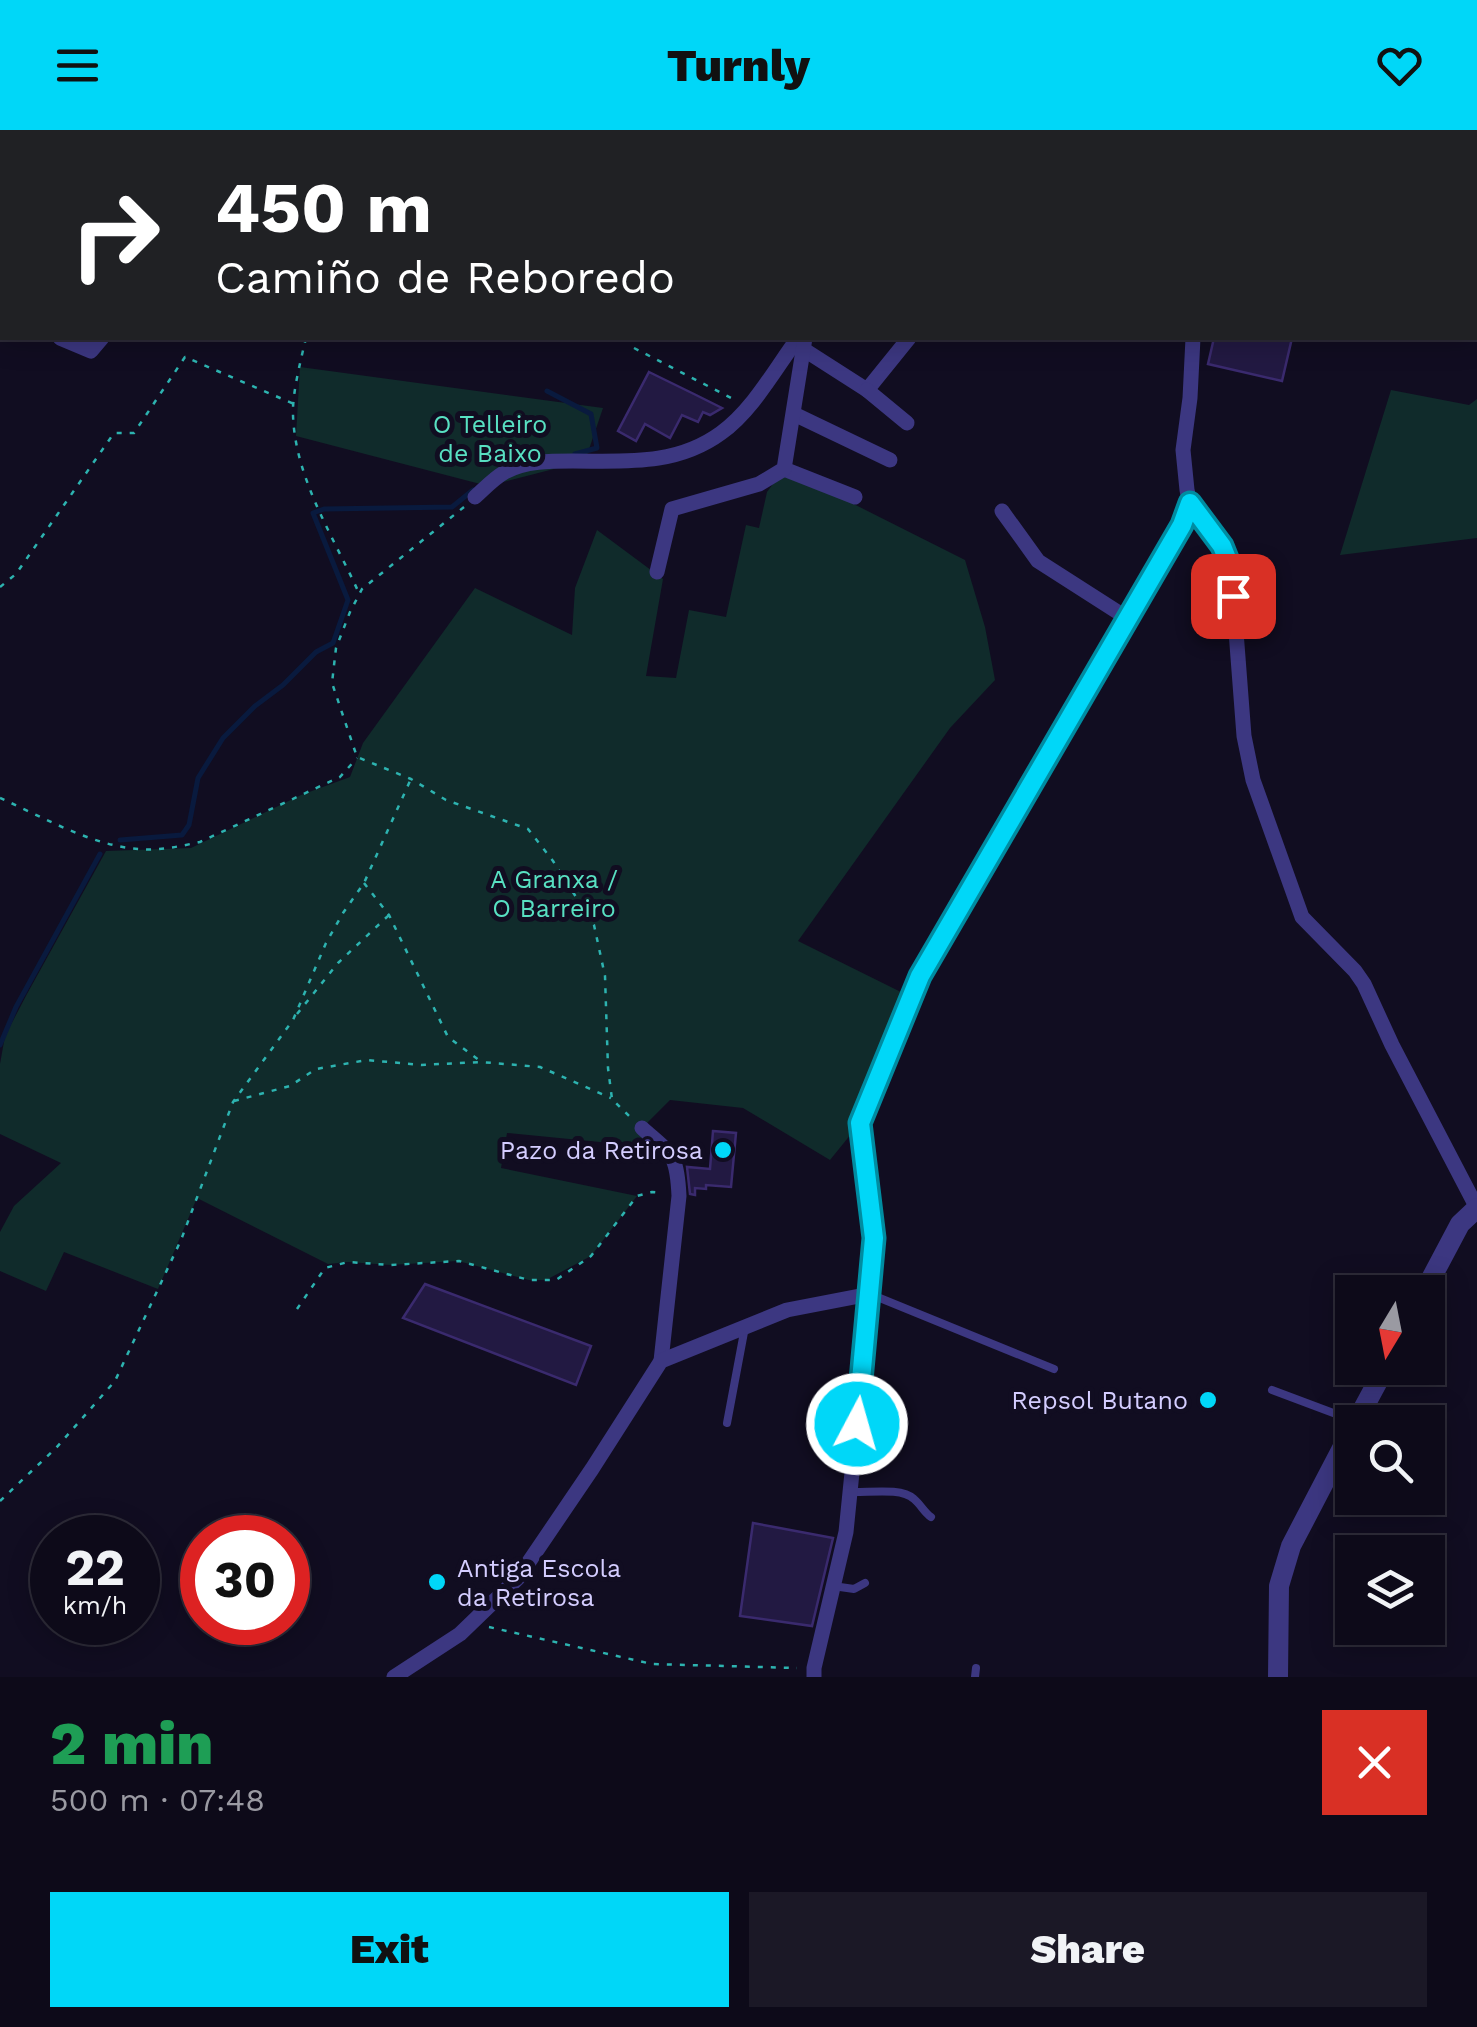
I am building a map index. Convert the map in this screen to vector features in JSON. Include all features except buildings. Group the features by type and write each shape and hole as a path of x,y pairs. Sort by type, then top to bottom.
{"street":[{"path":"65,340 92,351 100,340"},
{"path":"867,390 907,340"},
{"path":"1193,340 1184,450 1186,490 1190,503 1222,546 1230,566 1244,736 1253,780 1302,916 1364,984 1477,1208 1460,1224 1433,1275"},
{"path":"802,341 906,422"},
{"path":"476,497 504,472 530,464 652,461 697,448 740,418 802,341"},
{"path":"657,572 672,509 759,484 784,468 802,341"},
{"path":"794,414 890,460"},
{"path":"784,468 855,497"},
{"path":"814,1673 846,1532 870,1294 874,1238 860,1123 920,976 1182,525 1190,503"},
{"path":"1002,511 1038,561 1127,618"},
{"path":"394,1677 460,1634 518,1578 661,1361 678,1174 673,1156 642,1128"},
{"path":"661,1361 787,1310 870,1294"},
{"path":"1278,1677 1279,1586 1291,1546 1335,1462"}],"lane":[{"path":"870,1294 1054,1369"},
{"path":"727,1424 745,1326"},
{"path":"1272,1390 1335,1414"},
{"path":"850,1492 886,1490 911,1496 932,1517"},
{"path":"834,1586 854,1590 865,1583"}],"path":[{"path":"306,340 292,413 301,462 358,593"},
{"path":"634,348 748,407"},
{"path":"0,587 16,574 114,433 134,432 185,357 294,404"},
{"path":"476,497 358,593 336,648 332,683 358,757 446,800 528,829 553,861 594,925 605,976 612,1099"},
{"path":"0,798 103,843 144,850 180,846 200,842 340,777 358,757"},
{"path":"293,1020 326,943 364,883 411,780"},
{"path":"364,883 389,915 448,1037 481,1062"},
{"path":"0,1501 56,1448 115,1382 181,1240 232,1102 338,964 389,915"},
{"path":"232,1102 290,1086 316,1069 367,1060 421,1065 481,1062 540,1067 612,1099 642,1128"},
{"path":"298,1309 325,1268 348,1262 390,1265 458,1261 529,1280 556,1280 590,1256 638,1196 652,1192 679,1196"},
{"path":"472,1623 652,1664 814,1673"}],"green space":[{"name":"O Telleiro de Baixo","path":"300,367 603,408 585,461 488,486 296,436"},
{"path":"1391,390 1469,405 1477,399 1477,538 1340,555"},
{"name":"A Granxa / O Barreiro","path":"784,469 965,560 985,627 995,680 950,728 798,941 911,997 860,1123 830,1160 743,1108 670,1100 642,1128 651,1147 507,1133 501,1168 637,1196 591,1256 546,1280 529,1280 458,1261 328,1264 197,1198 158,1289 64,1252 46,1291 0,1271 0,1232 14,1206 61,1163 0,1134 0,1064 5,1036 106,851 191,848 301,795 350,777 363,743 475,588 572,635 575,588 597,530 663,579 646,676 676,678 689,610 726,617 746,525 759,528 767,492"}],"waterway":[{"path":"547,391 591,414 597,448 575,454"},
{"path":"120,840 182,835 189,825 198,778 223,738 316,652 333,643 348,600 313,513 324,509 452,507 473,490"},
{"path":"0,1045 16,1007 100,854"}],"place":[{"name":"Pazo da Retirosa","path":"723,1150"},
{"name":"Repsol Butano","path":"1208,1400"},
{"name":"Antiga Escola da Retirosa","path":"437,1582"}],"route":[{"path":"857,1424 874,1238 860,1123 920,976 1182,525 1190,503 1222,546 1230,566 1233,596"}]}
